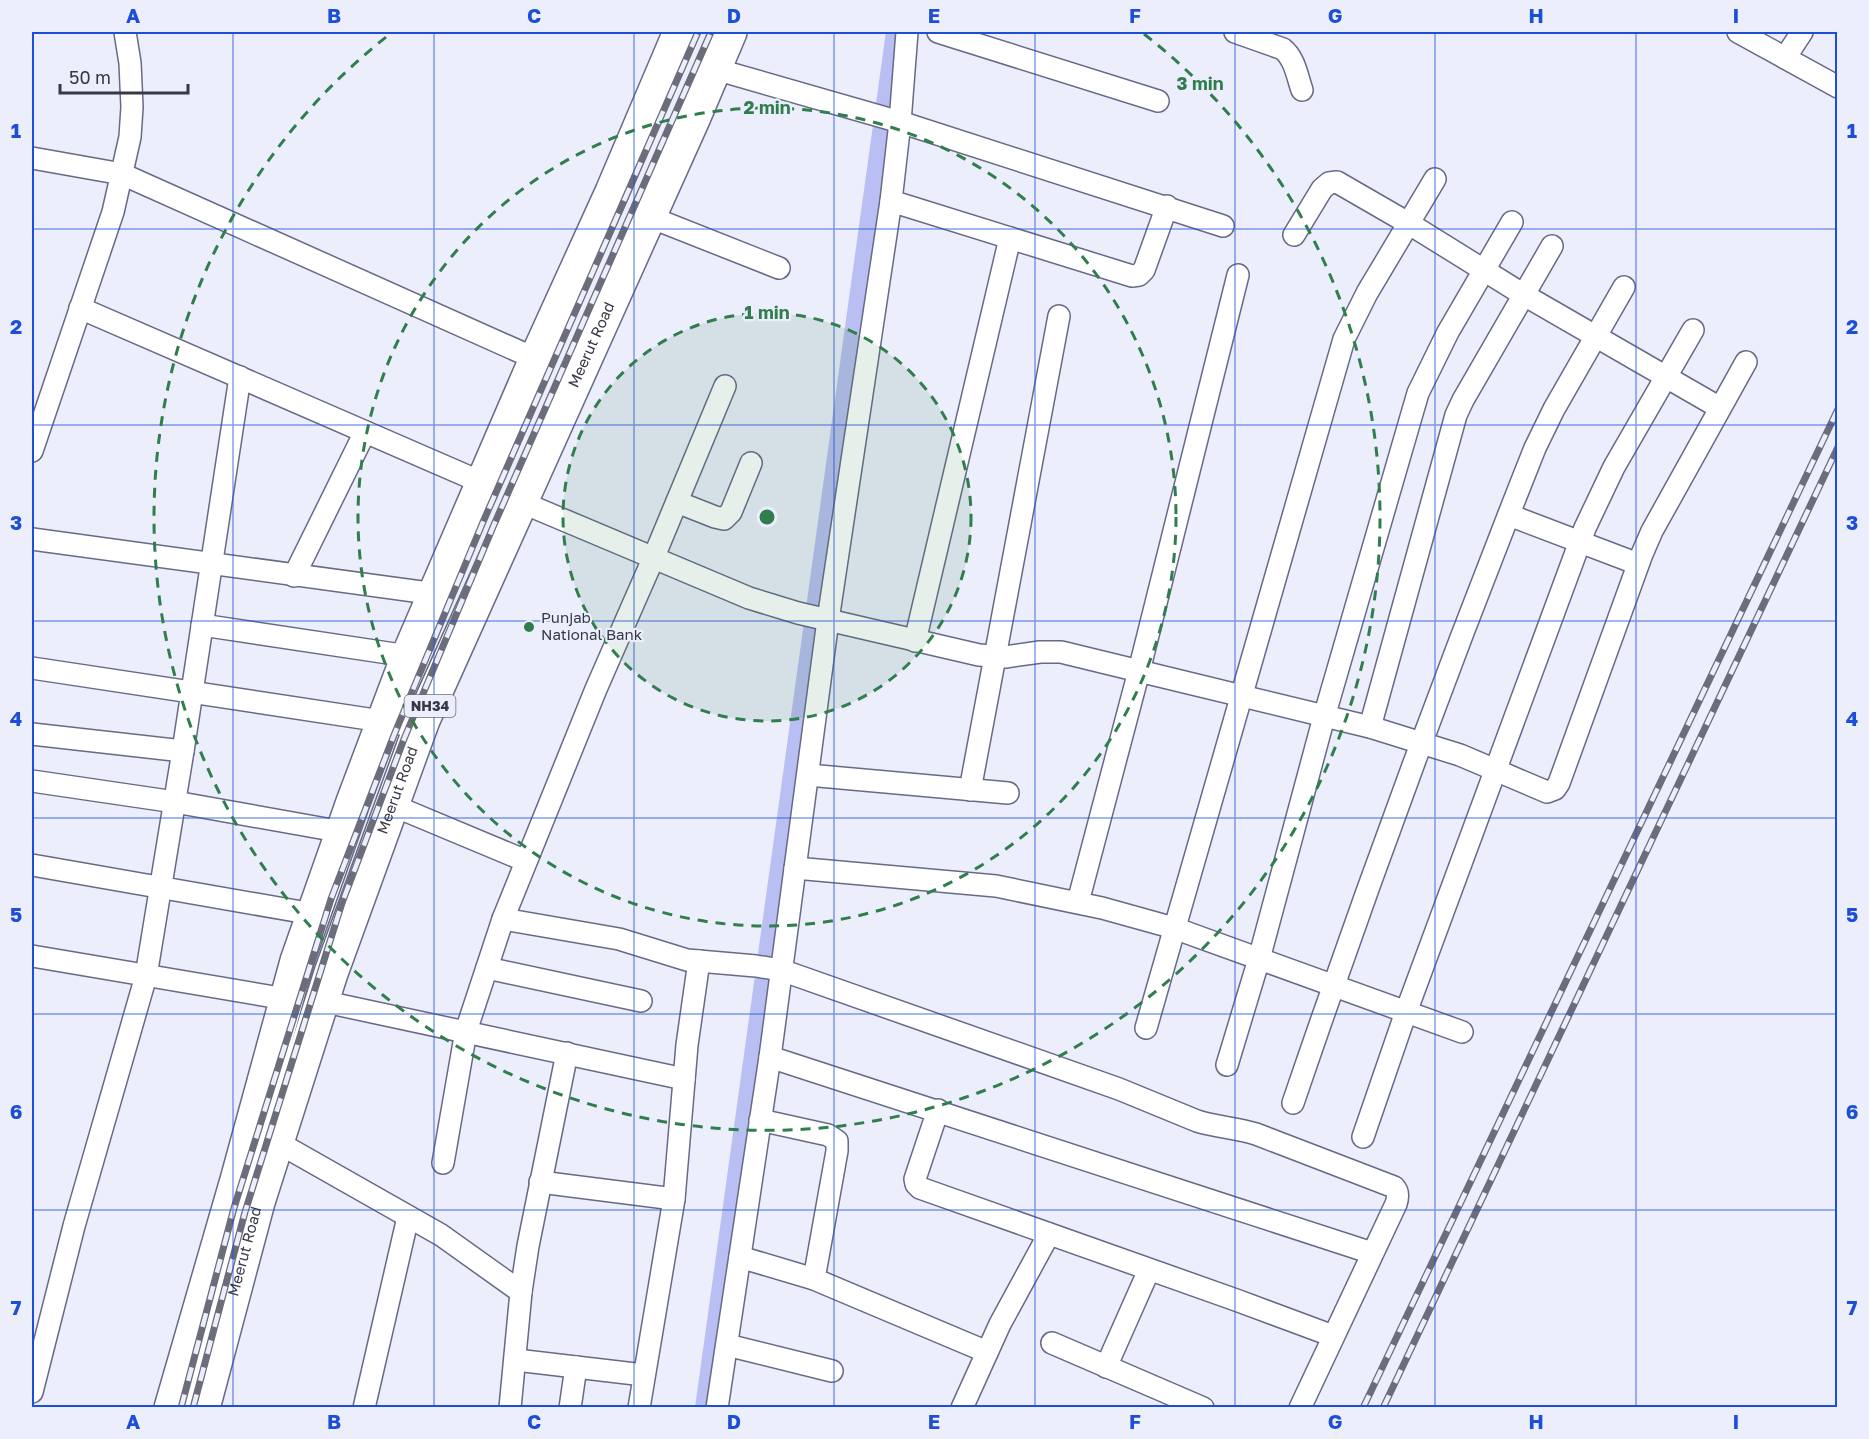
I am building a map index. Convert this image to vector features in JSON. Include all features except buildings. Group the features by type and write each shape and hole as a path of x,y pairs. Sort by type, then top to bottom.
{"highway":[{"name":"Meerut Road","path":"171,1407 237,1180 286,999 313,914 408,656 680,32"},
{"name":"Meerut Road","path":"203,1407 258,1202 321,1001 421,727 650,217 730,32"}],"street":[{"path":"32,451 113,212 122,174 130,137 132,107 130,63 125,32"},
{"path":"717,1407 770,1057 769,968 795,868 808,775 824,619 891,201 896,121 907,32"},
{"path":"938,32 1158,101"},
{"path":"1236,32 1283,49 1288,53 1302,90"},
{"path":"1738,32 1838,87"},
{"path":"1785,58 1802,32"},
{"path":"715,69 896,121 1224,226"},
{"path":"32,158 122,174 537,359"},
{"path":"1146,1028 1344,339 1367,293 1435,179"},
{"path":"1294,235 1322,189 1329,183 1338,182 1524,295 1720,408"},
{"path":"891,201 1132,276 1144,270 1167,206"},
{"path":"650,217 779,268"},
{"path":"1227,1065 1259,959 1324,717 1418,393 1439,350 1512,222"},
{"path":"915,641 1010,238"},
{"path":"1370,727 1456,415 1552,246"},
{"path":"1078,902 1139,671 1238,275"},
{"path":"1293,1103 1333,986 1422,743 1509,515 1545,428 1624,287"},
{"path":"81,308 483,483"},
{"path":"970,790 1059,316"},
{"path":"1363,1137 1406,1012 1580,543 1604,487 1693,330"},
{"path":"521,502 748,598 798,613 915,641 995,657 1049,651 1061,652 1370,727 1460,755 1547,792 1555,789 1638,564 1659,517 1746,362"},
{"path":"32,1392 74,1226 146,976 240,377"},
{"path":"443,1163 466,1031 503,919 596,689 726,386"},
{"path":"294,576 365,432"},
{"path":"677,502 724,519 731,512 751,463"},
{"path":"1509,515 1638,564"},
{"path":"32,539 436,594"},
{"path":"202,625 408,656"},
{"path":"32,668 421,727"},
{"path":"32,734 183,751"},
{"path":"808,775 1008,793"},
{"path":"32,782 175,802 343,832"},
{"path":"392,805 526,861"},
{"path":"32,865 313,914"},
{"path":"795,868 996,886 1078,902 1174,928 1462,1032"},
{"path":"503,919 619,939 674,957 699,962 769,968 1119,1089 1210,1125 1256,1134 1394,1187 1398,1198 1300,1407"},
{"path":"32,956 286,999"},
{"path":"639,1407 674,1199 684,1079 699,962"},
{"path":"487,968 641,1001"},
{"path":"321,1001 684,1079"},
{"path":"510,1407 521,1292 532,1217 567,1053"},
{"path":"770,1057 1372,1253"},
{"path":"938,1110 916,1174 916,1184 928,1191 1333,1336"},
{"path":"760,1120 828,1135 837,1141 814,1279"},
{"path":"277,1142 467,1252 521,1292"},
{"path":"540,1182 674,1199"},
{"path":"364,1407 408,1217"},
{"path":"962,1407 1000,1324 1049,1234"},
{"path":"740,1257 814,1279 987,1352"},
{"path":"1106,1367 1149,1270"},
{"path":"1052,1343 1203,1407"},
{"path":"727,1345 832,1371"},
{"path":"516,1360 644,1375"},
{"path":"570,1407 576,1367"}],"waterway":[{"path":"704,1408 895,32"}],"railway":[{"path":"181,1408 234,1208 331,899 394,735 483,522 698,32"},
{"path":"193,1408 245,1212 342,903 404,739 493,527 711,32"},
{"path":"1363,1408 1838,409"},
{"path":"1383,1408 1838,447"}],"place":[{"name":"Punjab National Bank","path":"529,627"}]}
